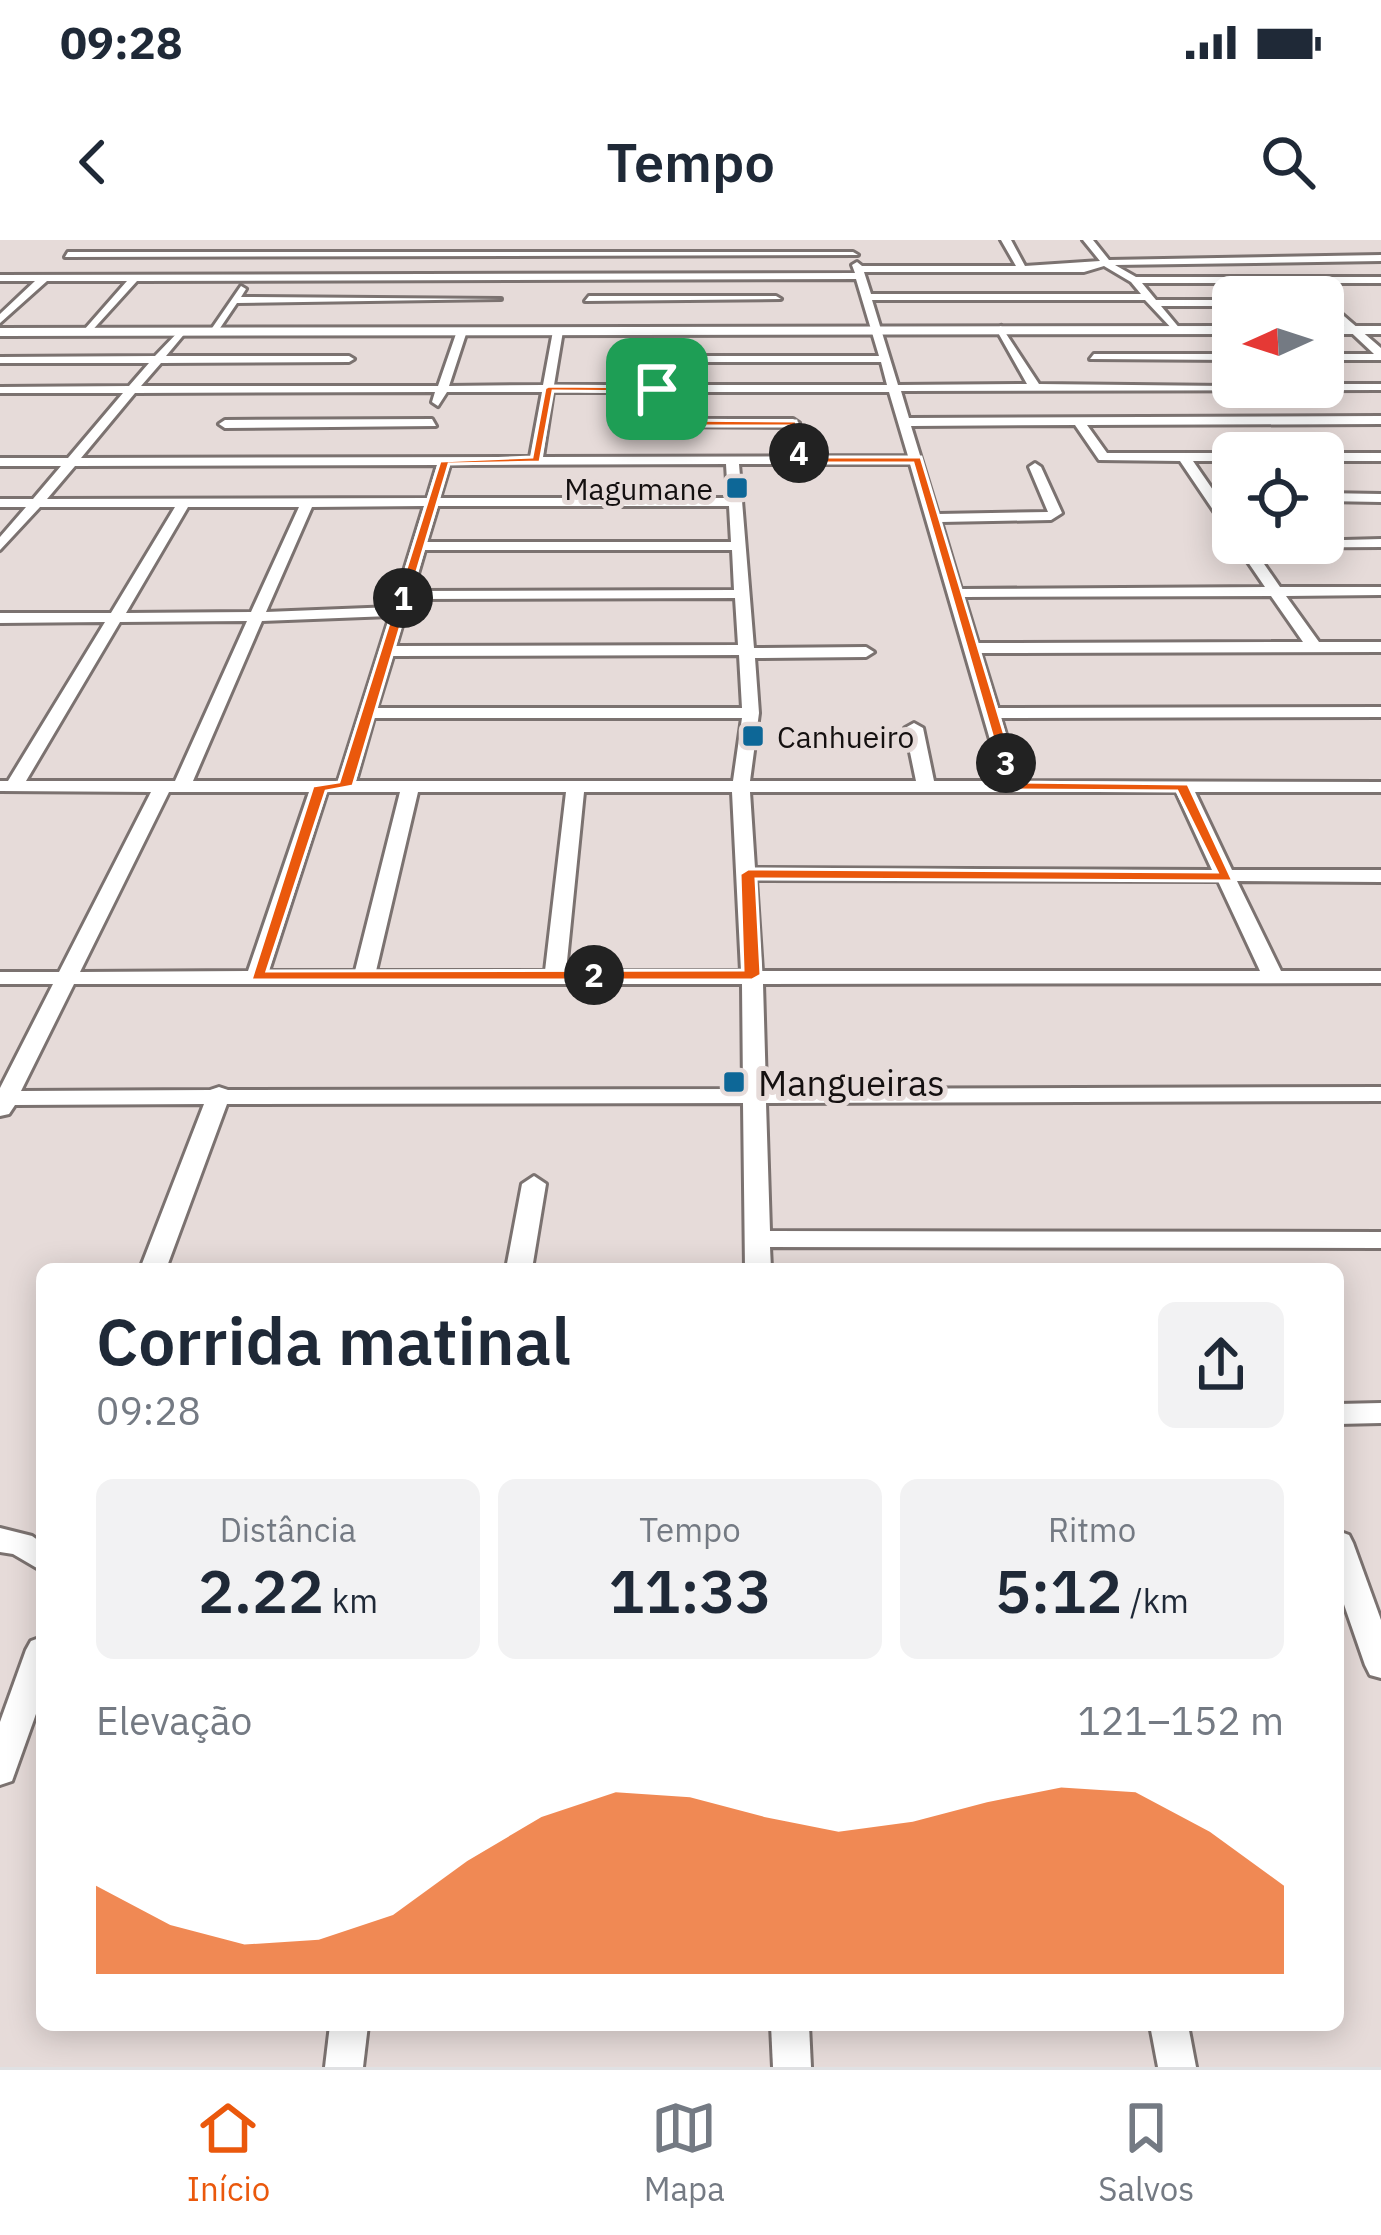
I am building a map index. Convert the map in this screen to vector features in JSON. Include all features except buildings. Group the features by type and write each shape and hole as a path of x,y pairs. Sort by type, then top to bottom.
{"street":[{"path":"0,320 84,240"},
{"path":"160,254 173,240"},
{"path":"270,254 280,240"},
{"path":"343,276 362,240"},
{"path":"464,254 470,240"},
{"path":"546,254 550,240"},
{"path":"680,240 681,254"},
{"path":"764,240 767,254"},
{"path":"849,240 1013,787"},
{"path":"1006,240 1022,269"},
{"path":"1088,240 1107,264 1134,280 1176,330"},
{"path":"1360,248 1377,258"},
{"path":"1177,250 1203,280"},
{"path":"68,255 853,254"},
{"path":"1070,268 1186,260 1377,258"},
{"path":"0,278 773,276 1120,268"},
{"path":"88,332 136,276"},
{"path":"212,332 250,276"},
{"path":"491,331 504,276"},
{"path":"585,331 593,276"},
{"path":"773,276 780,329"},
{"path":"1134,280 1212,280"},
{"path":"1344,280 1381,280"},
{"path":"868,297 1212,302"},
{"path":"308,332 323,299"},
{"path":"400,332 413,299"},
{"path":"233,300 496,299"},
{"path":"590,299 776,299"},
{"path":"681,330 682,299"},
{"path":"1344,322 1381,356"},
{"path":"1001,329 1035,388"},
{"path":"1075,329 1136,422"},
{"path":"656,460 657,330"},
{"path":"0,332 1212,330"},
{"path":"1344,330 1381,330"},
{"path":"417,461 462,331"},
{"path":"0,546 181,332"},
{"path":"332,388 361,332"},
{"path":"536,460 558,332"},
{"path":"1344,357 1381,356"},
{"path":"1094,357 1212,357"},
{"path":"0,360 349,359"},
{"path":"655,359 885,359"},
{"path":"0,390 1381,387"},
{"path":"1003,388 1021,422"},
{"path":"201,462 248,389"},
{"path":"786,389 801,460"},
{"path":"906,422 1381,420"},
{"path":"1079,422 1103,457 1212,458"},
{"path":"225,424 432,423"},
{"path":"659,423 793,423"},
{"path":"1184,458 1212,494"},
{"path":"1344,458 1381,458"},
{"path":"732,460 751,713 741,785 752,975 758,1263"},
{"path":"0,462 917,460"},
{"path":"345,786 445,461"},
{"path":"935,518 1052,517 1055,513 1035,467"},
{"path":"1344,497 1381,497"},
{"path":"0,503 733,502"},
{"path":"7,786 184,503"},
{"path":"3,1102 171,788 307,503"},
{"path":"1344,543 1381,543"},
{"path":"419,546 739,546"},
{"path":"1257,564 1315,648"},
{"path":"956,592 1381,591"},
{"path":"0,618 257,616 402,603 741,594"},
{"path":"974,648 1381,647"},
{"path":"387,651 866,652"},
{"path":"992,713 1381,712"},
{"path":"368,713 751,713"},
{"path":"914,728 926,787"},
{"path":"7,786 1381,787"},
{"path":"257,976 320,786"},
{"path":"364,976 410,786"},
{"path":"555,974 576,786"},
{"path":"1183,787 1273,976"},
{"path":"748,874 1381,875"},
{"path":"0,978 1381,977"},
{"path":"3,1102 219,1094 1378,1101"},
{"path":"155,1263 219,1094"},
{"path":"520,1263 534,1184"},
{"path":"758,1239 1381,1240"},
{"path":"1344,1414 1381,1413"},
{"path":"0,1540 21,1544 36,1555"},
{"path":"1344,1560 1381,1663"},
{"path":"0,1770 36,1667"},
{"path":"344,2067 348,2031"},
{"path":"790,2031 792,2067"},
{"path":"1169,2031 1177,2067"}],"place":[{"name":"Magumane","path":"737,488"},
{"name":"Canhueiro","path":"753,736"},
{"name":"Mangueiras","path":"734,1082"}],"route":[{"path":"549,388 657,389 659,423 793,423 801,460 917,460 1013,787 1183,787 1228,877 748,874 752,975 257,976 320,786 345,786 445,461 536,460 549,388"}]}
